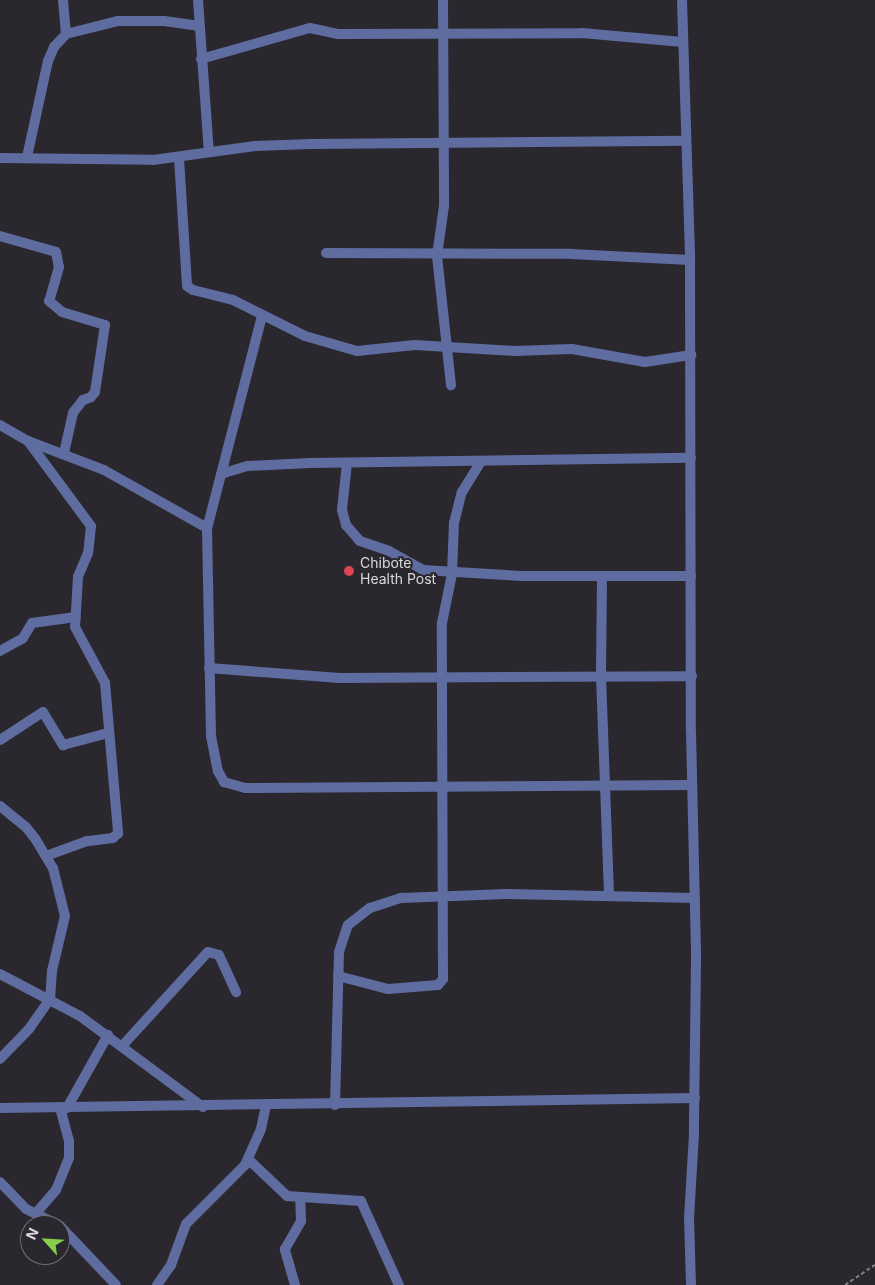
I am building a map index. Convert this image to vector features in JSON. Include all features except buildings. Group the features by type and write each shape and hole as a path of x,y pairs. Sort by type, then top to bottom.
{"street":[{"path":"63,0 66,34"},
{"path":"198,0 201,59 210,152"},
{"path":"443,0 442,144 444,206 437,256 449,348 451,385"},
{"path":"682,0 690,260 692,785 695,898 695,1098 689,1218 691,1285"},
{"path":"27,157 48,61 54,47 66,34 118,21 157,20 200,26"},
{"path":"201,59 299,29 338,34 582,33 683,42"},
{"path":"0,158 122,160 179,158 210,152 311,144 686,141"},
{"path":"179,158 187,286 193,290 233,300 262,316 343,349 374,351 415,345 515,351 572,349 645,362 691,355"},
{"path":"0,236 56,252 59,267 49,301 62,312 105,325 95,392 83,400 74,413 64,453"},
{"path":"326,253 437,256 571,254 690,260"},
{"path":"262,316 207,528 209,668 214,757 224,782 233,786 692,785"},
{"path":"0,425 28,441 64,453 104,470 207,528"},
{"path":"28,441 91,526 88,554 78,577 76,632 91,653 104,682 116,836 87,841 46,856"},
{"path":"221,474 248,466 691,458"},
{"path":"338,976 388,989 442,982 443,613 452,574 454,523 462,492 481,462"},
{"path":"346,463 342,510 353,533 360,541 389,551 419,569 452,574 602,577 691,576"},
{"path":"602,577 603,784 609,894"},
{"path":"0,651 23,638 32,623 76,617"},
{"path":"209,668 326,677 442,675 692,676"},
{"path":"0,740 43,712 61,744 108,733"},
{"path":"0,806 26,827 46,856 59,887 66,916 52,971 50,999 30,1028 0,1059"},
{"path":"335,1105 338,976 342,937 358,915 401,898 609,894 695,898"},
{"path":"123,1045 208,952 219,955 236,992"},
{"path":"0,974 50,999 108,1035 203,1107"},
{"path":"36,1213 56,1190 69,1158 69,1141 64,1108 108,1035"},
{"path":"0,1108 203,1107 695,1098"},
{"path":"157,1285 171,1265 181,1231 248,1160 266,1106"},
{"path":"248,1160 280,1193 300,1198 361,1201 400,1285"},
{"path":"0,1182 18,1202 40,1215"},
{"path":"295,1285 285,1249 301,1221 300,1198"},
{"path":"70,1236 116,1285"}],"path":[{"path":"845,1285 875,1265"}],"place":[{"name":"Chibote Health Post","path":"349,571"}]}
